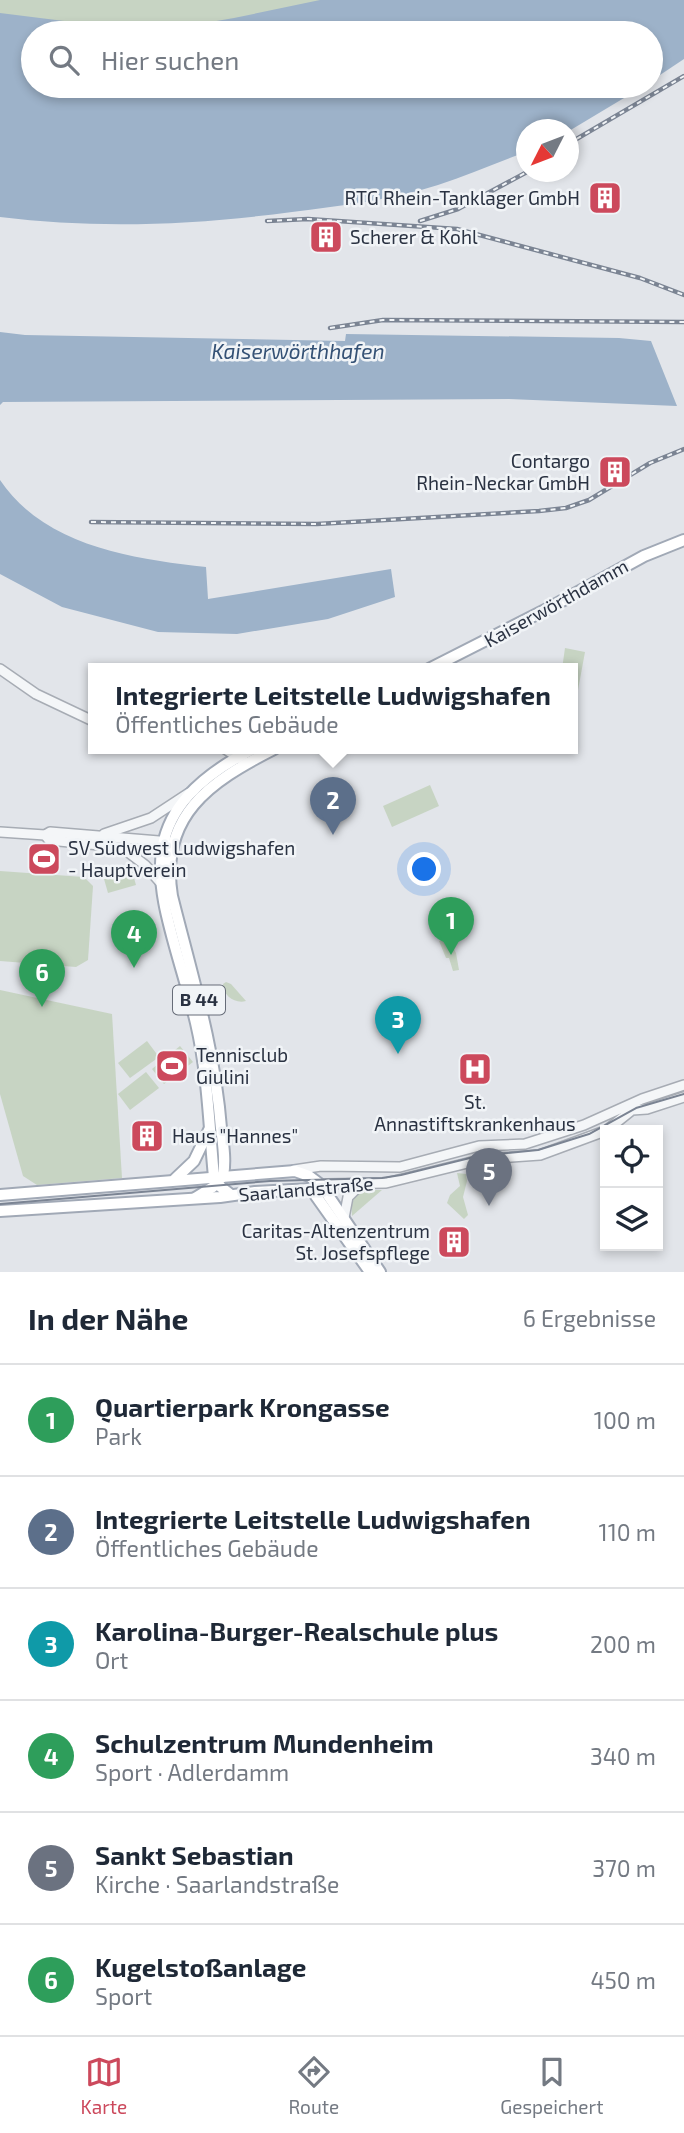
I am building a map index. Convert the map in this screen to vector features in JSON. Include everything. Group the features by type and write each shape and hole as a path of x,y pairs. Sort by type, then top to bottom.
{"main road":[{"name":"Kaiserwörthdamm","path":"442,663 643,556 684,540"},
{"name":"Kaiserwörthdamm","path":"455,663 553,613 646,561 684,547"},
{"name":"B 44","path":"218,1179 202,1053 160,882 175,813 193,790 208,777 244,754"},
{"name":"B 44","path":"218,1179 223,1149 213,1063 172,896 167,846 195,802 244,754"},
{"path":"173,1181 194,1161 210,1127"},
{"path":"223,1149 232,1164 253,1173"},
{"path":"297,1172 316,1185 344,1218 380,1272"},
{"name":"Saarlandstraße","path":"0,1195 218,1179 253,1173 297,1172"},
{"path":"195,1198 218,1179 231,1195"},
{"path":"316,1185 370,1272"},
{"name":"Saarlandstraße","path":"0,1211 195,1198 316,1185"}],"street":[{"path":"0,669 36,694 88,719"},
{"path":"96,836 139,823 193,790"},
{"path":"0,832 45,835 50,832 167,846"},
{"path":"45,835 49,840 120,847 167,846"},
{"path":"120,847 139,859 160,882"},
{"name":"Saarlandstraße","path":"297,1172 310,1167 400,1167 479,1146 525,1144 584,1125 642,1099 684,1086"},
{"name":"Saarlandstraße","path":"613,1125 629,1111 647,1109 684,1097"},
{"name":"Saarlandstraße","path":"316,1185 404,1180 494,1157 540,1155 600,1133"},
{"path":"316,1185 332,1169"},
{"path":"344,1218 348,1196 362,1183"}],"green space":[{"path":"0,0 404,0 335,21 21,21 21,35 0,35"},
{"path":"565,648 585,652 578,690 578,663 563,663"},
{"path":"430,785 439,806 392,827 383,806"},
{"path":"0,871 84,877 93,886 88,960 76,967 0,961"},
{"path":"132,871 136,885 108,893 104,879"},
{"path":"451,936 459,970 453,971 439,941"},
{"path":"226,982 246,1001 230,998 223,984"},
{"path":"0,990 112,1014 122,1178 37,1185 23,1176 0,1094"},
{"name":"Tennisclub Giulini","path":"147,1041 159,1057 130,1078 118,1063"},
{"name":"Tennisclub Giulini","path":"180,1046 193,1062 164,1084 152,1069"},
{"name":"Tennisclub Giulini","path":"146,1072 159,1088 130,1110 118,1094"},
{"path":"457,1173 466,1174 463,1197 468,1215 464,1219 447,1203 450,1195 460,1186"},
{"path":"363,1190 382,1190 352,1216 353,1201"}],"water":[{"path":"320,0 684,0 684,59 663,73 663,21 216,21"},
{"path":"0,13 64,21 21,21 21,98 624,98 579,125 579,119 516,119 516,156 438,185 384,199 256,216 146,224 73,223 0,217"},
{"name":"Kaiserwörthhafen","path":"0,332 25,335 345,341 346,334 619,338 651,341 677,406 509,399 3,402 0,405"},
{"path":"0,480 18,502 40,520 65,534 120,553 206,567 208,599 391,569 395,597 328,619 237,634 158,632 62,607 0,574"}],"tram line":[{"path":"0,1204 270,1181 382,1178 401,1175 478,1156 538,1150 589,1134 636,1108 684,1094"}],"railway":[{"path":"663,88 684,76"},
{"path":"579,138 646,98"},
{"path":"420,221 458,209 516,178"},
{"path":"267,221 308,219 457,229 640,278 684,295"},
{"path":"330,328 383,320 684,322"},
{"path":"91,522 317,524 566,508 589,500 650,463 684,449"}],"place":[{"name":"RTG Rhein-Tanklager GmbH","path":"605,198"},
{"name":"Scherer & Kohl","path":"326,237"},
{"name":"Contargo Rhein-Neckar GmbH","path":"615,472"},
{"name":"Integrierte Leitstelle Ludwigshafen","path":"333,835"},
{"name":"SV Südwest Ludwigshafen - Hauptverein","path":"44,859"},
{"name":"Quartierpark Krongasse","path":"451,955"},
{"name":"Schulzentrum Mundenheim","path":"134,968"},
{"name":"Kugelstoßanlage","path":"42,1007"},
{"name":"Karolina-Burger-Realschule plus","path":"398,1054"},
{"name":"Tennisclub Giulini","path":"172,1066"},
{"name":"St. Annastiftskrankenhaus","path":"475,1069"},
{"name":"Haus \"Hannes\"","path":"147,1136"},
{"name":"Sankt Sebastian","path":"489,1206"},
{"name":"Caritas-Altenzentrum St. Josefspflege","path":"454,1242"}]}
